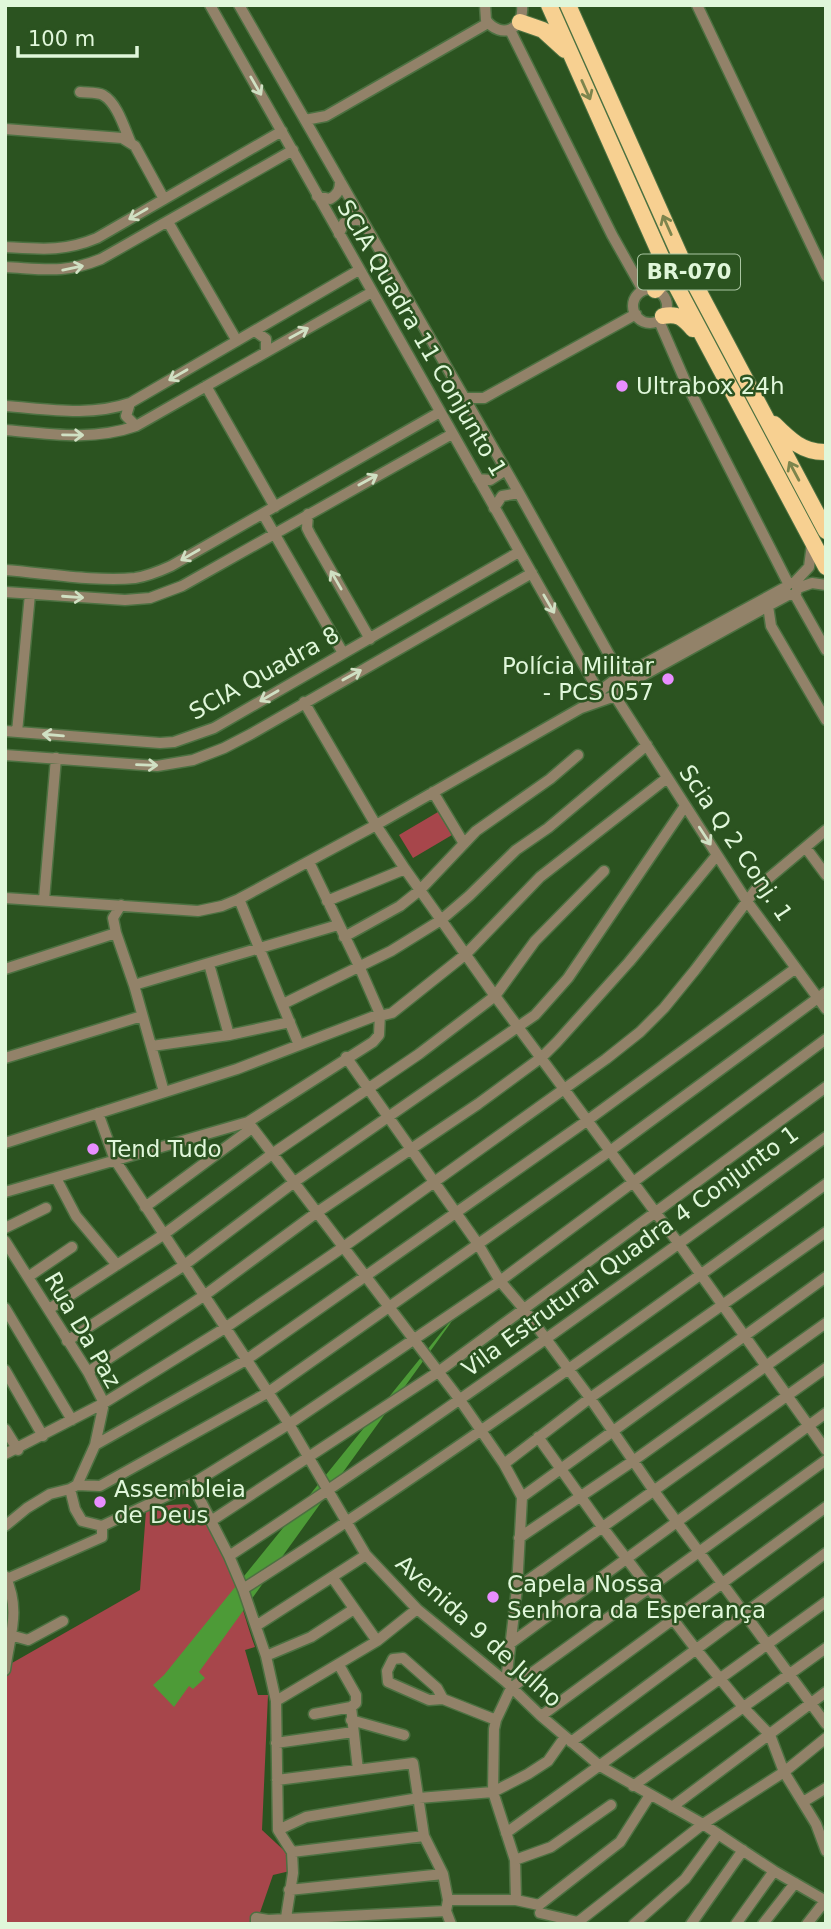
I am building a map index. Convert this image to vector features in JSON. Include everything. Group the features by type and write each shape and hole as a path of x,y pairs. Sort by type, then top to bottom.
{"highway":[{"name":"BR-070","path":"548,5 664,264 826,567"},
{"name":"BR-070","path":"568,5 681,258 826,531"},
{"path":"517,19 543,30 571,56"},
{"path":"649,290 661,283 664,264"},
{"path":"661,318 674,313 679,316 710,350"},
{"path":"764,414 795,444 811,451 826,452"}],"street":[{"name":"SCIA Quadra 11 Conjunto 1","path":"210,5 519,552 606,696"},
{"path":"239,5 624,681"},
{"path":"485,5 488,23 496,29 517,19 612,236 649,290 666,303 666,311 661,318 647,323 641,321 636,314 635,300 638,293 649,290"},
{"path":"697,5 826,276"},
{"path":"305,120 326,116 488,23"},
{"path":"80,92 106,96 112,103 130,141 164,199"},
{"path":"313,134 326,116"},
{"path":"5,128 122,138 130,141"},
{"path":"5,247 47,250 79,246 282,131"},
{"path":"5,267 64,271 102,259 293,150"},
{"path":"206,176 218,193"},
{"path":"317,196 330,199 340,190 340,181"},
{"path":"339,234 344,222 355,219 363,221"},
{"path":"169,222 237,341"},
{"path":"5,406 82,412 130,403 359,271"},
{"path":"5,430 100,435 136,426 372,292"},
{"path":"464,398 484,398 636,314"},
{"path":"661,318 692,395 791,589 826,650"},
{"path":"255,331 266,339 266,352"},
{"path":"206,386 275,507"},
{"path":"474,416 484,398"},
{"path":"130,403 126,416 136,426"},
{"path":"5,570 116,579 152,574 263,514 440,412"},
{"path":"5,592 125,600 164,594 453,433"},
{"path":"478,479 490,480 500,473 503,467"},
{"path":"337,472 345,483 341,495"},
{"path":"494,508 502,496 519,493"},
{"path":"263,514 343,653"},
{"path":"308,514 310,534 370,639"},
{"path":"213,542 212,554 219,565"},
{"path":"606,696 624,681 768,606 791,589 809,567 812,544"},
{"name":"SCIA Quadra 8","path":"11,731 160,743 195,736 437,601 519,552"},
{"path":"5,755 157,766 193,760 224,748 532,573"},
{"path":"152,574 164,594"},
{"path":"5,898 198,911 222,906 376,825 606,696 624,681 791,589 813,583 826,585"},
{"path":"11,731 30,594"},
{"path":"437,601 449,622"},
{"path":"768,606 771,626 826,720"},
{"path":"752,614 771,626"},
{"name":"Scia Q 2 Conj. 1","path":"606,696 647,746 746,900 796,968 822,995 826,1009"},
{"path":"304,702 405,869 826,1450"},
{"path":"193,760 195,736"},
{"path":"106,739 110,763"},
{"path":"110,763 118,740"},
{"path":"283,1004 411,941 441,920 516,850 548,828 647,746"},
{"path":"344,937 400,906 420,890 463,842 579,755"},
{"path":"44,900 56,758"},
{"path":"5,1143 237,1069 380,1014 384,1016 392,1013 466,954 540,877 667,778"},
{"path":"433,792 463,842"},
{"path":"67,1341 183,1266 293,1184 535,1015 568,978 685,806"},
{"path":"5,1454 18,1450 104,1403 225,1328 342,1248 640,1032 695,971 757,888 826,830"},
{"path":"806,848 826,876"},
{"path":"88,1372 205,1295 316,1213 478,1104 542,1057 629,962 717,855"},
{"path":"145,1207 250,1125 346,1057 373,1042 379,1035 380,1014 309,862"},
{"path":"327,901 405,869"},
{"path":"48,1309 163,1235 272,1154 419,1054 495,996 535,941 604,871"},
{"path":"239,899 299,1045"},
{"path":"121,905 113,918 116,933 134,985 164,1092"},
{"path":"134,985 338,925"},
{"path":"5,969 116,933"},
{"path":"209,964 229,1035"},
{"path":"95,1445 246,1360 588,1120 796,968"},
{"path":"5,1526 50,1494 73,1487 100,1486 267,1393 610,1152 822,995"},
{"path":"5,1058 142,1016"},
{"path":"152,1046 229,1035 290,1022"},
{"path":"73,1487 75,1509 82,1521 102,1526 192,1485 289,1424 500,1281 826,1039"},
{"path":"346,1057 478,1244 500,1281 590,1398 654,1491 826,1724"},
{"path":"211,1521 438,1372 523,1308 657,1214 826,1087"},
{"name":"Avenida 9 de Julho","path":"98,1113 115,1160 289,1424 366,1555 417,1609 509,1685 600,1766 703,1824 825,1901"},
{"path":"250,1125 460,1399 504,1464 522,1497 509,1685 494,1729 493,1792 514,1860 516,1900"},
{"path":"5,1192 250,1125"},
{"name":"Vila Estrutural Quadra 4 Conjunto 1","path":"229,1556 546,1339 826,1137"},
{"path":"56,1178 76,1216 117,1265"},
{"path":"243,1589 482,1431 826,1184"},
{"path":"5,1228 46,1208"},
{"path":"504,1464 590,1398 826,1232"},
{"name":"Rua Da Paz","path":"5,1241 9,1254 28,1277 88,1372 104,1403 95,1445 73,1487"},
{"path":"28,1277 72,1247"},
{"path":"522,1497 826,1277"},
{"path":"5,1308 72,1420"},
{"path":"519,1538 633,1461 826,1322"},
{"path":"517,1588 826,1368"},
{"path":"5,1370 43,1436"},
{"path":"511,1643 826,1413"},
{"path":"5,1429 18,1450"},
{"path":"538,1437 673,1620 744,1709 770,1735 784,1772 821,1827 826,1851"},
{"path":"509,1685 826,1460"},
{"path":"192,1485 243,1589 266,1656 276,1701 278,1830 292,1852 293,1873 285,1921"},
{"path":"541,1716 826,1507"},
{"path":"5,1671 15,1608 13,1592 6,1577 102,1537 102,1526"},
{"path":"278,1830 306,1817 419,1798 493,1792 548,1761 568,1740 826,1553"},
{"path":"256,1626 366,1555"},
{"path":"332,1577 377,1641"},
{"path":"506,1833 826,1602"},
{"path":"266,1656 311,1637 354,1609"},
{"path":"276,1701 377,1641 417,1609"},
{"path":"10,1635 27,1640 63,1621"},
{"path":"633,1786 826,1648"},
{"path":"443,1699 437,1688 403,1658 393,1658 387,1671 388,1682 429,1700 443,1699 496,1720"},
{"path":"314,1714 351,1707 356,1703 356,1695 339,1665"},
{"path":"672,1807 826,1692"},
{"path":"351,1707 358,1770"},
{"path":"351,1720 404,1735"},
{"path":"276,1742 353,1732"},
{"path":"256,1924 256,1918 285,1921 516,1900 539,1914 578,1922 703,1824 784,1772 826,1738"},
{"path":"276,1780 413,1763 424,1836 443,1874 451,1924"},
{"path":"803,1802 826,1788"},
{"path":"539,1914 620,1842 650,1795"},
{"path":"514,1860 551,1847 611,1805"},
{"path":"634,1924 685,1879 719,1834"},
{"path":"292,1852 424,1836"},
{"path":"691,1924 743,1850"},
{"path":"736,1924 774,1871"},
{"path":"289,1890 443,1874"},
{"path":"763,1924 795,1883"},
{"path":"807,1924 825,1901"}],"shaded area":[{"path":"438,812 452,835 413,858 399,835"},
{"path":"465,1303 199,1672 205,1678 193,1689 189,1686 174,1707 153,1685 164,1675"},
{"path":"188,1504 213,1534 222,1551 255,1647 245,1650 258,1695 268,1695 262,1830 290,1856 290,1871 273,1875 256,1924 5,1924 5,1667 140,1590 146,1511 169,1505"}],"place":[{"name":"Ultrabox 24h","path":"622,386"},
{"name":"Polícia Militar - PCS 057","path":"668,679"},
{"name":"Tend Tudo","path":"93,1149"},
{"name":"Assembleia de Deus","path":"100,1502"},
{"name":"Capela Nossa Senhora da Esperança","path":"493,1597"}]}
